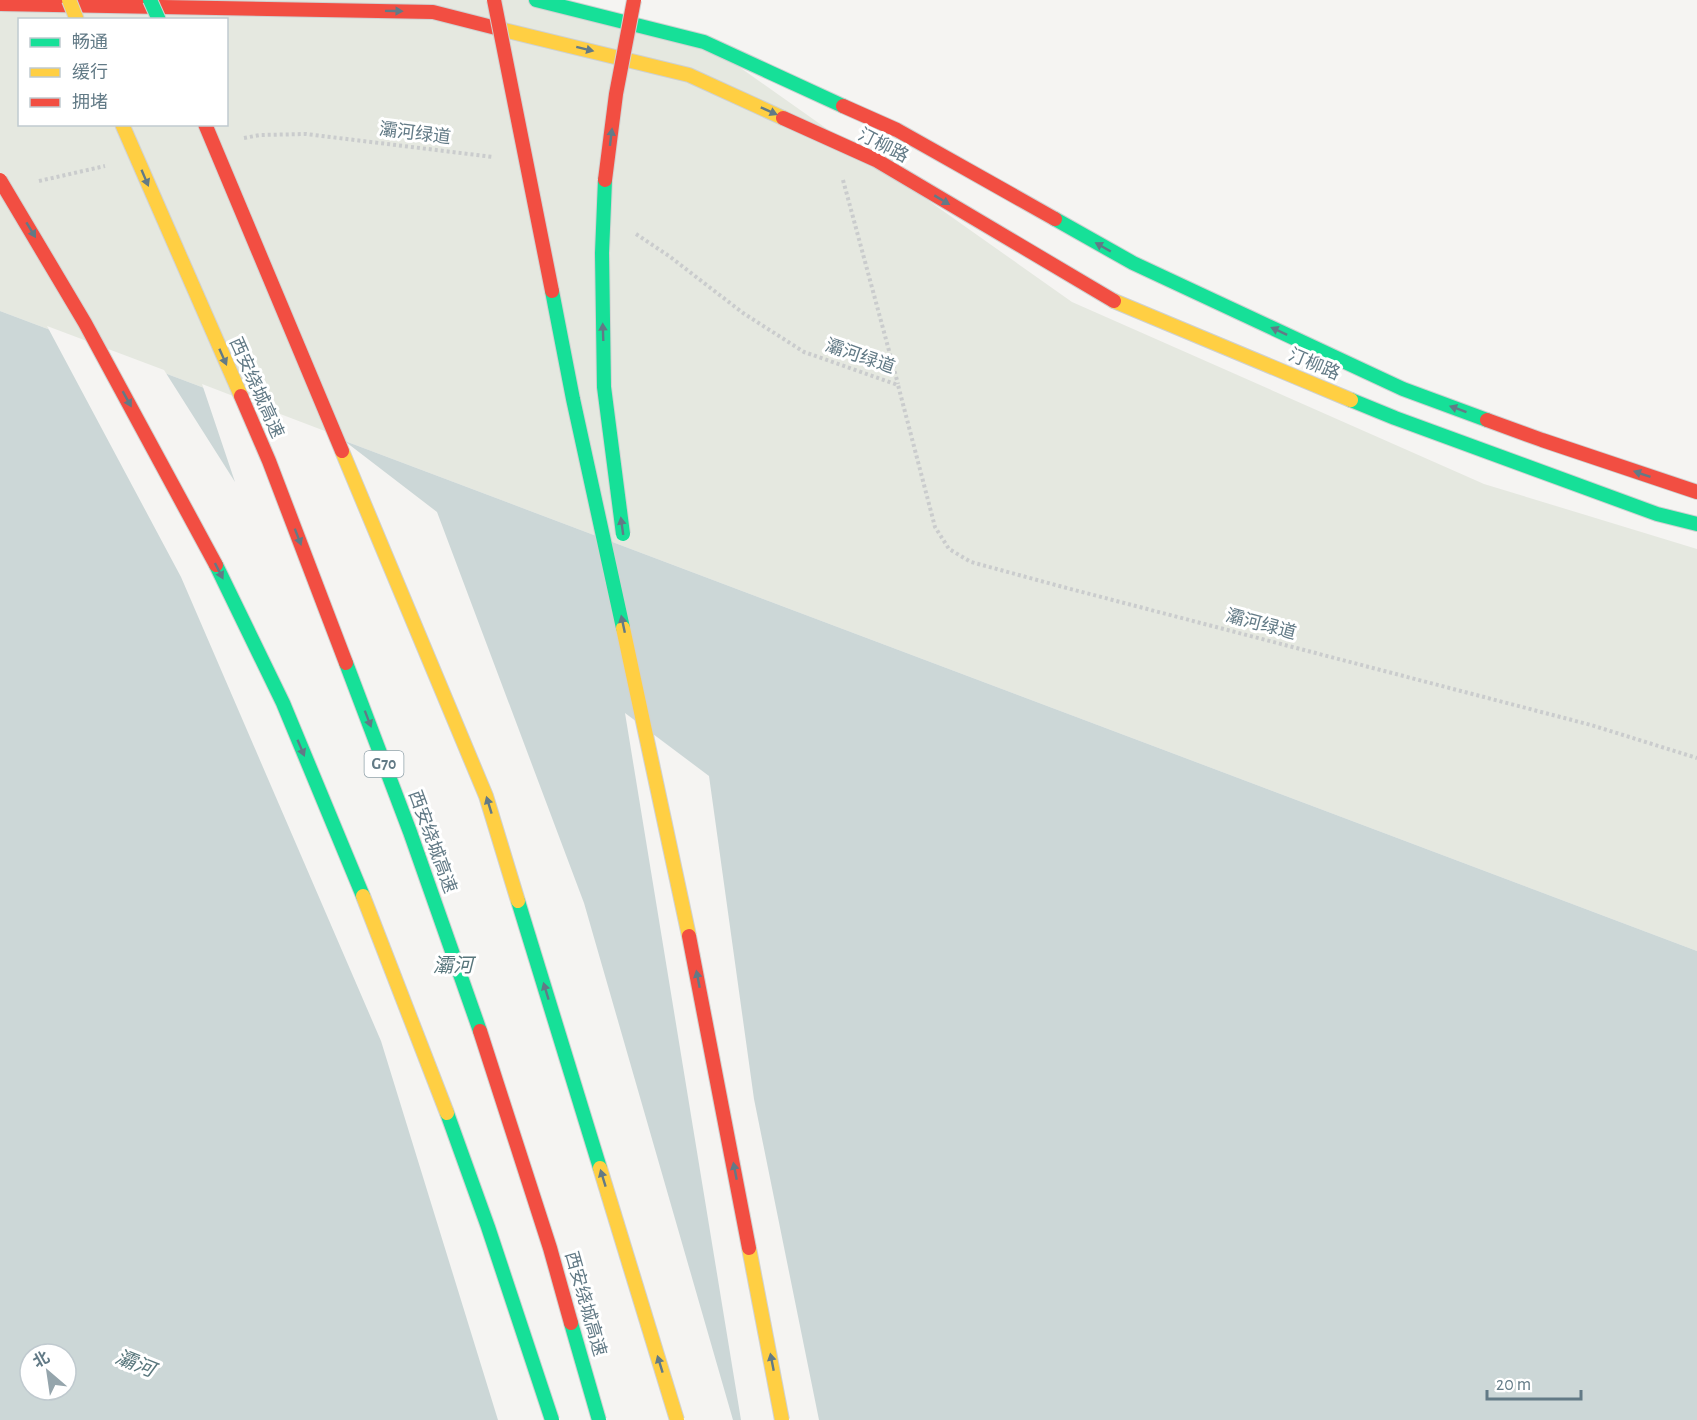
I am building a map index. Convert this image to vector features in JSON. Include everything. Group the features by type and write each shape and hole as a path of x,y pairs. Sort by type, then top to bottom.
{"main road":[{"path":"69,0 76,18"},
{"path":"150,0 158,18"},
{"path":"494,0 573,399 683,902 782,1420"},
{"name":"汀柳路","path":"536,0 704,42 897,130 1133,263 1403,388 1542,440 1697,492"},
{"path":"624,543 604,387 602,253 605,181 616,94 634,0"},
{"name":"汀柳路","path":"0,4 433,12 689,75 876,160 1108,298 1395,418 1658,514 1697,524"},
{"name":"西安绕城高速","path":"123,126 269,461 410,831 480,1030 550,1248 599,1420"},
{"path":"206,126 486,796 677,1420"},
{"path":"0,180 82,316 155,450 218,569 281,701 341,841 413,1025 479,1202 552,1420"},
{"path":"634,617 655,771"}],"path":[{"name":"灞河绿道","path":"241,138 260,135 306,134 498,158"},
{"path":"832,141 898,385"},
{"path":"33,182 111,165"},
{"name":"灞河绿道","path":"632,231 669,256 743,313 804,352 898,385 935,527 949,549 971,562 1590,725 1697,758"}],"shaded area":[{"path":"0,0 536,0 704,42 1072,302 1484,484 1697,549 1697,951 0,311"}],"water":[{"name":"灞河","path":"0,311 1697,951 1697,1420 0,1420"}],"pier":[{"path":"47,326 164,370 235,482 202,384 338,436 437,512 584,903 733,1420 498,1420 381,1041 181,577"},
{"path":"625,713 709,776 754,1099 819,1420 741,1420"}],"traffic: fast":[{"path":"150,0 158,18"},
{"path":"536,0 704,42 843,106"},
{"path":"605,180 602,253 604,387 623,534"},
{"path":"1055,219 1133,263 1403,389 1487,420"},
{"path":"552,291 623,628"},
{"path":"1351,400 1657,514 1697,524"},
{"path":"216,565 283,703 363,896"},
{"path":"346,663 410,832 480,1031"},
{"path":"518,901 600,1168"},
{"path":"447,1113 488,1227 552,1420"},
{"path":"571,1323 599,1420"}],"traffic: slow":[{"path":"69,0 76,18"},
{"path":"496,28 689,75 783,118"},
{"path":"123,126 241,396"},
{"path":"1114,301 1351,400"},
{"path":"342,451 486,796 518,901"},
{"path":"623,628 689,936"},
{"path":"363,896 447,1113"},
{"path":"600,1168 677,1420"},
{"path":"749,1248 782,1420"}],"traffic: jam":[{"path":"494,0 552,291"},
{"path":"605,180 616,94 634,0"},
{"path":"0,4 433,12 496,28"},
{"path":"843,106 897,130 1055,219"},
{"path":"783,118 876,160 1114,301"},
{"path":"206,126 342,451"},
{"path":"0,180 85,323 216,565"},
{"path":"241,396 269,461 346,663"},
{"path":"1487,420 1697,492"},
{"path":"689,936 749,1248"},
{"path":"480,1031 550,1248 571,1323"}]}
